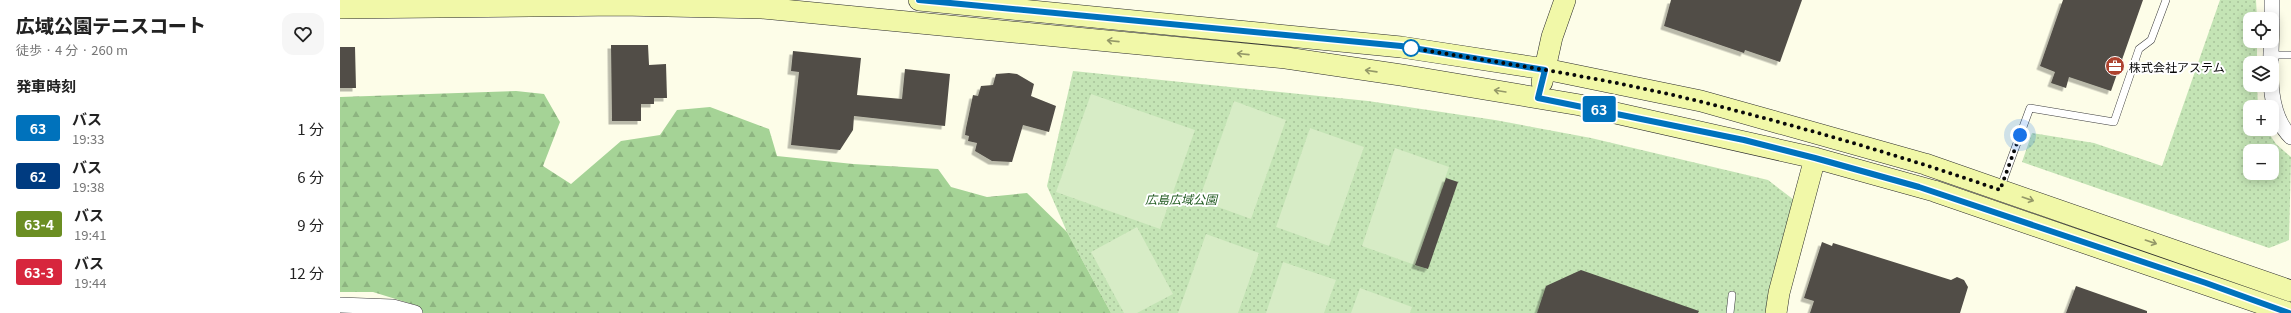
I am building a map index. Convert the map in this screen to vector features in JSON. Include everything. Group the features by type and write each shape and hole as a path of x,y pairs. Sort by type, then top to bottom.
{"street":[{"path":"919,0 1067,7 1401,46 1545,70 1701,102 1925,164 2290,288"},
{"path":"1538,98 1552,37 1565,0"},
{"path":"2272,0 2272,12"},
{"path":"340,8 621,5 702,6 792,11 1286,58 1538,98 1680,126 1815,158 1934,191 2289,313"},
{"path":"2272,48 2273,104 2278,119 2291,137"},
{"path":"1776,313 1779,293 1815,158"},
{"path":"340,305 393,307 416,313"}],"lane":[{"path":"2000,190 2030,108 2114,122 2139,48 2151,40 2166,0"},
{"path":"2272,55 2291,55"},
{"path":"1730,313 1732,295"}],"green space":[{"path":"2220,0 2256,0 2257,12 2243,12 2243,48 2257,48 2257,56 2243,56 2243,92 2257,92 2258,100 2243,100 2243,136 2271,136 2276,144 2243,144 2243,180 2279,180 2279,147 2291,157 2289,240 2269,248 2022,162 2032,133 2094,143 2162,166"},
{"name":"広島広域公園","path":"1073,71 1368,101 1495,120 1591,138 1768,180 1794,200 1766,313 1111,313 1067,232 1047,186"},
{"path":"516,91 544,94 560,122 543,166 571,184 621,141 660,135 677,110 710,107 769,129 777,156 853,164 938,169 951,187 987,197 1027,193 1067,232 1111,313 421,313 415,305 373,292 340,292 340,97"},
{"path":"1091,94 1195,130 1160,229 1056,192"},
{"path":"1234,101 1286,120 1251,219 1199,200"},
{"path":"1310,128 1364,147 1329,246 1276,227"},
{"path":"1395,148 1449,167 1415,265 1362,246"},
{"path":"1137,227 1173,294 1137,313 1124,313 1091,252"},
{"path":"1206,234 1259,253 1238,313 1178,313"},
{"path":"1283,262 1336,280 1324,313 1266,313"},
{"path":"1360,288 1412,307 1410,313 1351,313"}],"building":[{"path":"1671,0 1802,0 1780,62 1745,50 1744,53 1664,26"},
{"path":"2063,0 2143,0 2111,91 2069,77 2066,88 2051,83 2055,72 2040,66"},
{"path":"611,45 648,45 649,65 666,64 667,98 654,98 654,104 641,104 641,121 612,121"},
{"path":"340,47 355,47 356,88 340,88"},
{"path":"793,51 861,58 857,95 902,99 905,69 950,74 945,126 854,116 853,130 840,150 791,145 799,72 791,71"},
{"path":"996,74 1017,74 1034,84 1031,96 1056,106 1049,132 1023,125 1012,162 992,161 975,151 977,143 968,141 969,136 965,135 966,128 973,95 978,96 981,86 993,85"},
{"path":"1446,178 1458,182 1428,269 1415,265"},
{"path":"1822,242 1832,246 1833,243 1951,280 1957,277 1964,280 1968,287 1960,313 1810,313 1814,301 1804,298"},
{"path":"1581,270 1699,311 1698,313 1537,313 1546,286"},
{"path":"2076,286 2147,311 2147,313 2066,313"}],"bus line":[{"name":"63","path":"919,0 1401,46 1545,70 1538,98 1744,140 1934,191 2206,283 2289,313"}],"place":[{"name":"株式会社アステム","path":"2115,66"}],"route":[{"path":"1411,48 1586,77 1701,102 1925,164 2000,190 2020,135"}]}
